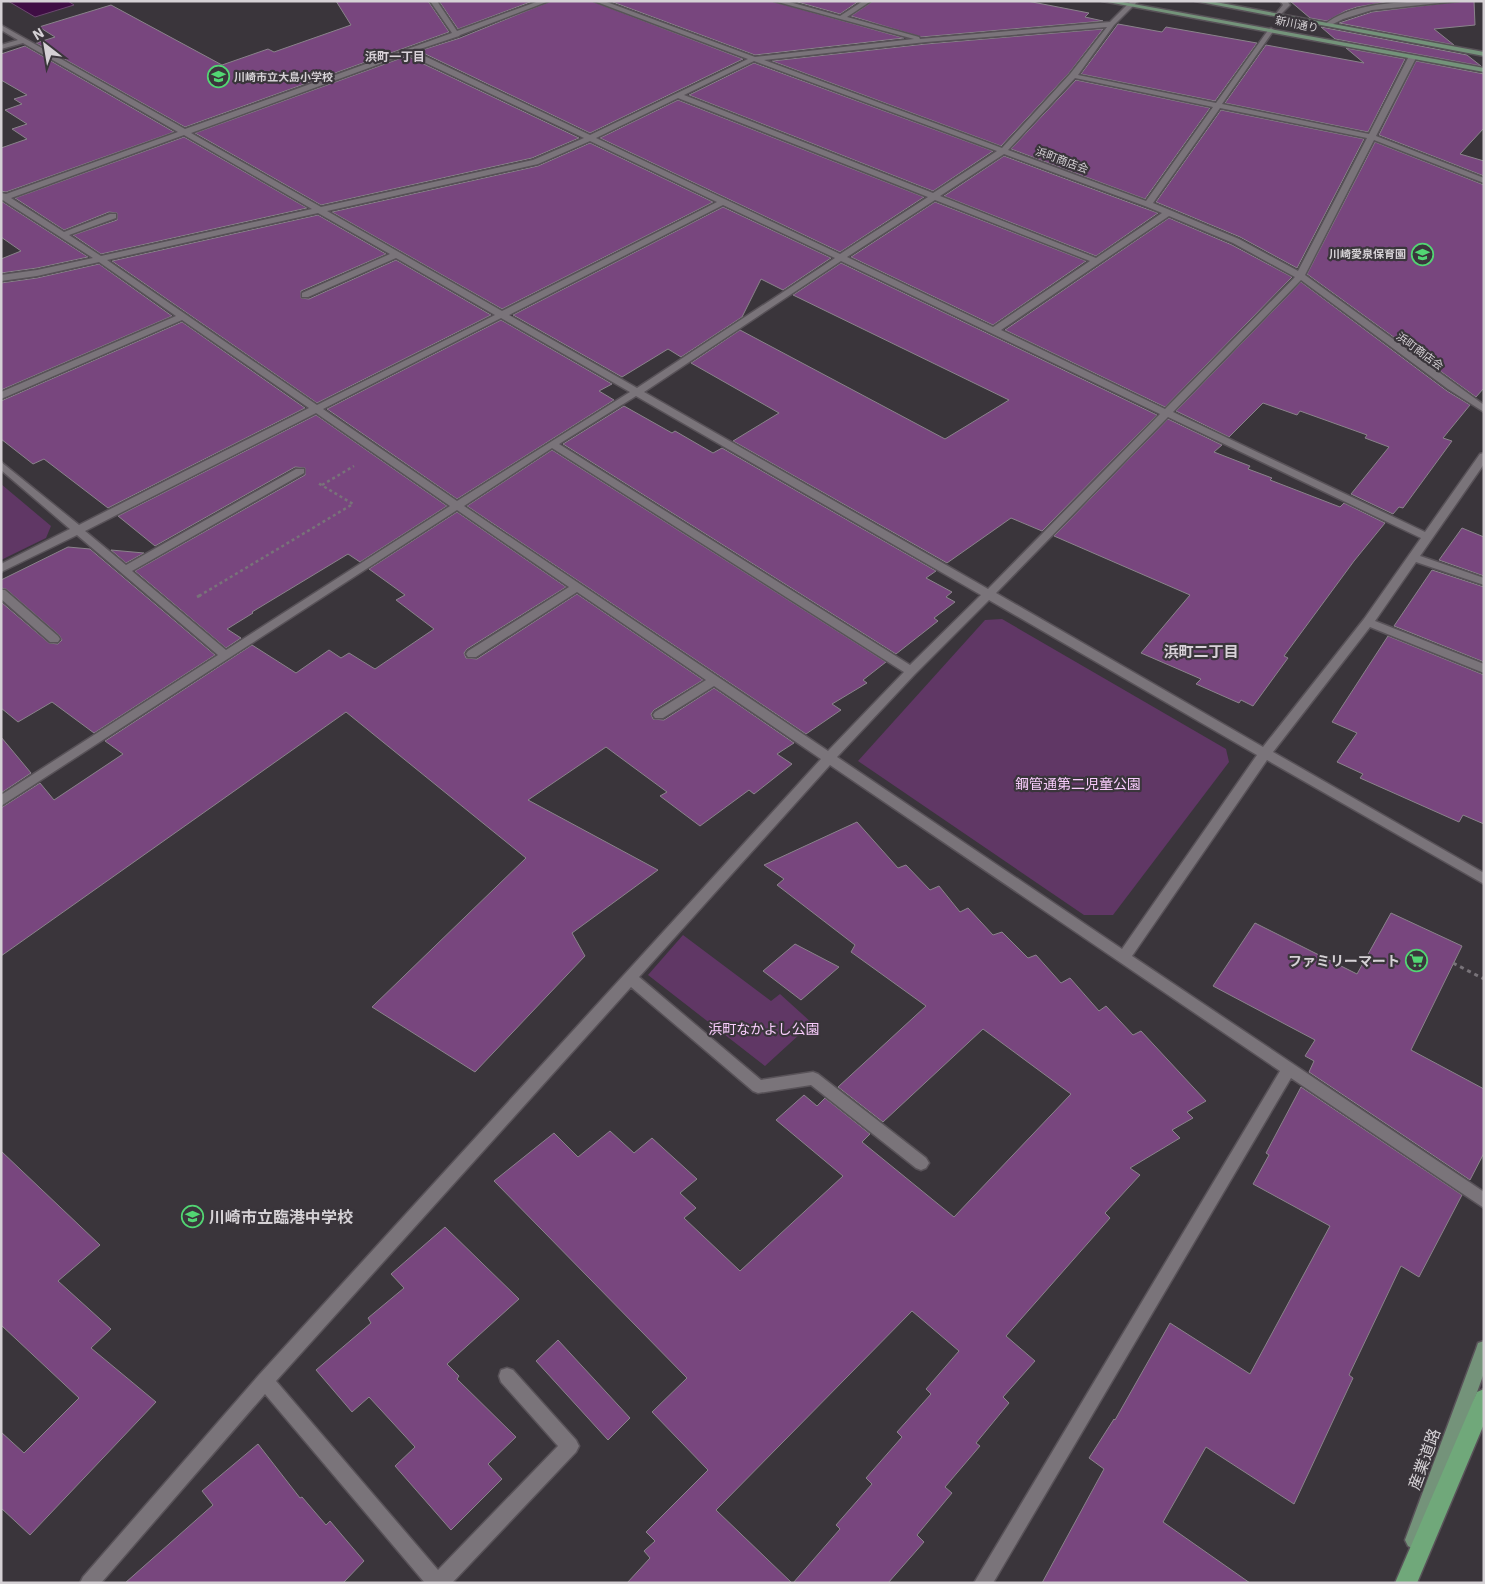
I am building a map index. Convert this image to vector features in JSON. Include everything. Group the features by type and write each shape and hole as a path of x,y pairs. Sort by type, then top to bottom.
{"highway":[{"path":"1406,1583 1484,1400"}],"main road":[{"name":"新川通り","path":"1105,1 1133,3 1412,58 1484,70"},
{"name":"新川通り","path":"1198,1 1484,54"},
{"name":"産業道路","path":"1399,1583 1484,1348"}],"street":[{"path":"433,1 458,35"},
{"path":"3,196 186,133 458,35 546,1"},
{"name":"浜町商店会","path":"598,1 1170,212 1236,241 1300,276 1451,387 1484,409"},
{"path":"777,1 926,40"},
{"path":"841,18 868,1"},
{"path":"1278,15 1287,5 1282,1"},
{"path":"1326,25 1341,16 1363,9 1456,1"},
{"path":"1,801 552,444 637,392 1003,151 1073,76 1112,24 1133,3"},
{"path":"1,278 37,273 536,162 591,138 753,59 926,40 1112,24"},
{"path":"1,27 1484,879"},
{"path":"1148,204 1271,30"},
{"path":"1,47 24,40"},
{"path":"409,52 1427,537"},
{"path":"89,1583 264,1381 829,758 911,671 989,594 1300,276 1412,58"},
{"path":"1073,76 1372,137 1484,181"},
{"path":"679,96 1097,261"},
{"path":"3,196 100,259 457,506 1484,1201"},
{"path":"1,569 723,202"},
{"path":"995,330 1170,212"},
{"path":"63,235 113,216"},
{"path":"305,295 397,254"},
{"path":"1,396 183,316"},
{"path":"552,444 911,671"},
{"path":"1124,957 1265,753 1368,622 1484,456"},
{"path":"1,466 226,656"},
{"path":"125,570 300,471"},
{"path":"1413,557 1484,582"},
{"path":"472,654 577,587"},
{"path":"1,593 54,639"},
{"path":"1368,622 1484,669"},
{"path":"660,715 714,680"},
{"path":"630,978 758,1088 813,1078 921,1164"},
{"path":"983,1583 1289,1069"},
{"path":"264,1381 438,1583 570,1446 507,1376"}],"path":[{"path":"322,485 380,452"},
{"path":"173,611 353,504 300,471"},
{"path":"1453,964 1484,979"}],"green space":[{"path":"1,484 51,526 46,538 1,560"},
{"name":"鋼管通第二児童公園","path":"1002,619 1226,749 1229,762 1113,915 1084,915 858,761 985,620"},
{"name":"浜町なかよし公園","path":"683,935 771,1001 780,994 812,1023 765,1066 648,975"}],"shaded area":[{"path":"8,1 68,1 74,5 35,17"}],"building":[{"name":"川崎市立大島小学校","path":"336,1 428,1 449,32 185,127 36,43 55,37 39,27 111,5 222,65 268,49 274,52 351,25"},
{"path":"439,1 533,1 458,29"},
{"path":"551,1 592,1 743,59 590,133 419,51 460,38"},
{"path":"610,1 772,1 904,38 755,55"},
{"path":"794,1 859,1 840,14"},
{"path":"873,1 1027,1 1089,13 1085,17 1103,21 921,37 851,16"},
{"path":"1290,1 1392,1 1357,7 1327,21 1310,18"},
{"path":"1474,1 1475,25 1434,29 1454,45 1339,23 1372,12"},
{"path":"1118,24 1162,32 1166,27 1257,43 1215,101 1081,74"},
{"path":"1321,27 1467,55 1481,66 1335,39"},
{"path":"1103,29 1069,73 1001,146 772,61 926,44"},
{"path":"1266,45 1364,63 1346,48 1405,59 1368,132 1225,103"},
{"path":"25,46 174,132 6,192 1,191 1,148 27,139 12,129 27,124 5,110 22,104 14,99 27,95 1,80 1,54"},
{"path":"407,56 579,138 532,158 321,205 195,133"},
{"path":"1416,61 1484,74 1484,128 1460,154 1484,161 1484,176 1379,135"},
{"path":"754,63 993,151 933,191 689,95"},
{"path":"1076,80 1210,108 1145,199 1011,149"},
{"path":"678,100 924,197 840,252 600,138"},
{"path":"1221,110 1364,139 1297,268 1240,237 1156,202"},
{"path":"184,137 307,208 101,254 73,235 117,220 117,213 109,212 64,230 15,198"},
{"path":"1375,142 1484,185 1484,388 1476,397 1307,274"},
{"path":"590,143 713,202 502,309 332,212 538,166"},
{"path":"1004,156 1158,213 1096,256 944,196"},
{"path":"1,201 88,257 37,268 1,273 1,259 21,251 1,237"},
{"path":"935,202 1086,261 993,325 851,257"},
{"path":"723,207 831,258 783,290 761,279 742,317 681,357 668,349 622,377 513,315"},
{"path":"318,215 386,254 301,291 301,298 309,299 396,260 491,315 317,403 112,261"},
{"path":"1169,218 1232,245 1292,277 1165,407 1005,330"},
{"path":"841,263 1157,415 1042,531 1011,518 947,563 733,441 779,413 691,363 740,330 945,439 1009,400 793,295"},
{"path":"99,264 172,316 1,390 1,283 37,278"},
{"path":"1301,282 1447,391 1470,405 1443,438 1452,441 1403,508 1399,507 1393,514 1351,494 1389,447 1365,438 1367,435 1300,411 1297,415 1263,403 1229,437 1176,411"},
{"path":"501,320 612,384 599,391 614,400 457,499 327,409"},
{"path":"182,322 305,408 108,508 44,459 33,464 1,439 1,401"},
{"path":"624,406 672,433 675,431 713,453 722,448 936,571 926,578 952,592 946,597 955,602 934,618 938,621 896,654 563,444"},
{"path":"316,415 447,506 360,562 348,554 252,612 227,629 241,638 226,648 135,571 305,475 305,468 295,467 155,546 118,516"},
{"path":"1168,419 1222,445 1214,452 1250,466 1248,469 1272,478 1270,480 1340,507 1344,503 1385,523 1354,561 1284,656 1288,658 1253,706 1241,700 1239,703 1196,684 1201,679 1141,653 1190,595 1054,536"},
{"path":"552,450 886,662 863,680 867,683 832,704 841,710 806,734 467,506"},
{"path":"457,512 566,587 467,649 464,653 466,658 477,659 577,594 703,680 654,710 651,714 653,719 664,720 714,688 794,743 777,754 792,764 754,794 749,790 700,826 660,796 667,792 606,747 528,800 658,870 572,933 585,956 475,1072 372,1007 526,858 346,712 1,956 1,808 40,783 54,800 123,754 105,741 252,645 296,673 329,650 341,658 349,653 375,669 434,629 396,600 405,595 369,569"},
{"path":"1462,528 1484,537 1484,576 1439,560"},
{"path":"68,547 90,549 215,655 94,733 52,702 18,722 1,708 1,602 49,643 58,644 62,640 59,635 6,589 1,588 1,580"},
{"path":"111,550 144,553 126,563"},
{"path":"1432,570 1484,587 1484,662 1394,626"},
{"path":"1388,636 1484,675 1484,824 1463,815 1459,822 1360,778 1363,774 1337,762 1357,733 1332,722"},
{"path":"1,737 31,773 1,793"},
{"path":"857,822 898,868 906,865 930,890 939,886 960,912 968,908 993,935 1002,932 1028,958 1036,955 1061,983 1070,978 1099,1011 1106,1006 1133,1035 1141,1031 1206,1101 1187,1112 1193,1118 1172,1130 1180,1138 1130,1168 1140,1175 1105,1213 1110,1218 1006,1336 1035,1361 1003,1397 1009,1403 976,1443 980,1446 945,1487 952,1493 917,1535 924,1542 888,1583 793,1583 840,1529 836,1525 872,1484 866,1478 902,1437 897,1432 931,1394 926,1389 959,1351 912,1311 716,1510 792,1583 627,1583 650,1558 644,1551 655,1541 646,1532 708,1470 652,1412 687,1378 494,1181 554,1133 578,1157 610,1131 634,1153 652,1138 697,1179 680,1193 696,1208 684,1218 740,1271 843,1176 776,1120 804,1095 817,1106 825,1098 870,1134 862,1142 954,1217 1071,1094 983,1029 883,1122 838,1087 926,1006 851,952 855,945 777,885 784,879 764,865"},
{"path":"1391,913 1462,946 1411,1050 1484,1089 1484,1153 1470,1180 1309,1072 1314,1061 1305,1056 1315,1040 1213,986 1255,923 1357,974"},
{"path":"795,944 839,967 801,1000 763,971"},
{"path":"1301,1087 1462,1195 1419,1277 1401,1266 1349,1375 1353,1378 1294,1504 1206,1447 1163,1522 1250,1583 1042,1583 1104,1469 1089,1458 1115,1420 1170,1323 1250,1374 1330,1226 1253,1184 1269,1155 1266,1153"},
{"path":"1,1151 100,1245 58,1281 111,1329 91,1348 156,1402 30,1535 1,1508 1,1432 24,1453 79,1398 1,1325"},
{"path":"445,1227 519,1299 447,1364 459,1376 457,1379 516,1437 488,1464 502,1479 451,1530 395,1466 415,1447 369,1397 352,1412 316,1370 371,1323 368,1318 404,1288 391,1274"},
{"path":"558,1340 630,1418 608,1440 536,1361"},
{"path":"258,1444 300,1498 302,1497 326,1525 330,1521 364,1561 343,1583 125,1583 213,1505 202,1491"}],"place":[{"name":"川崎市立大島小学校","path":"218,77"},
{"name":"川崎愛泉保育園","path":"1422,254"},
{"name":"ファミリーマート","path":"1416,961"},
{"name":"川崎市立臨港中学校","path":"193,1217"}],"district":[{"name":"浜町一丁目","path":"395,57"},
{"name":"浜町二丁目","path":"1201,652"}]}
